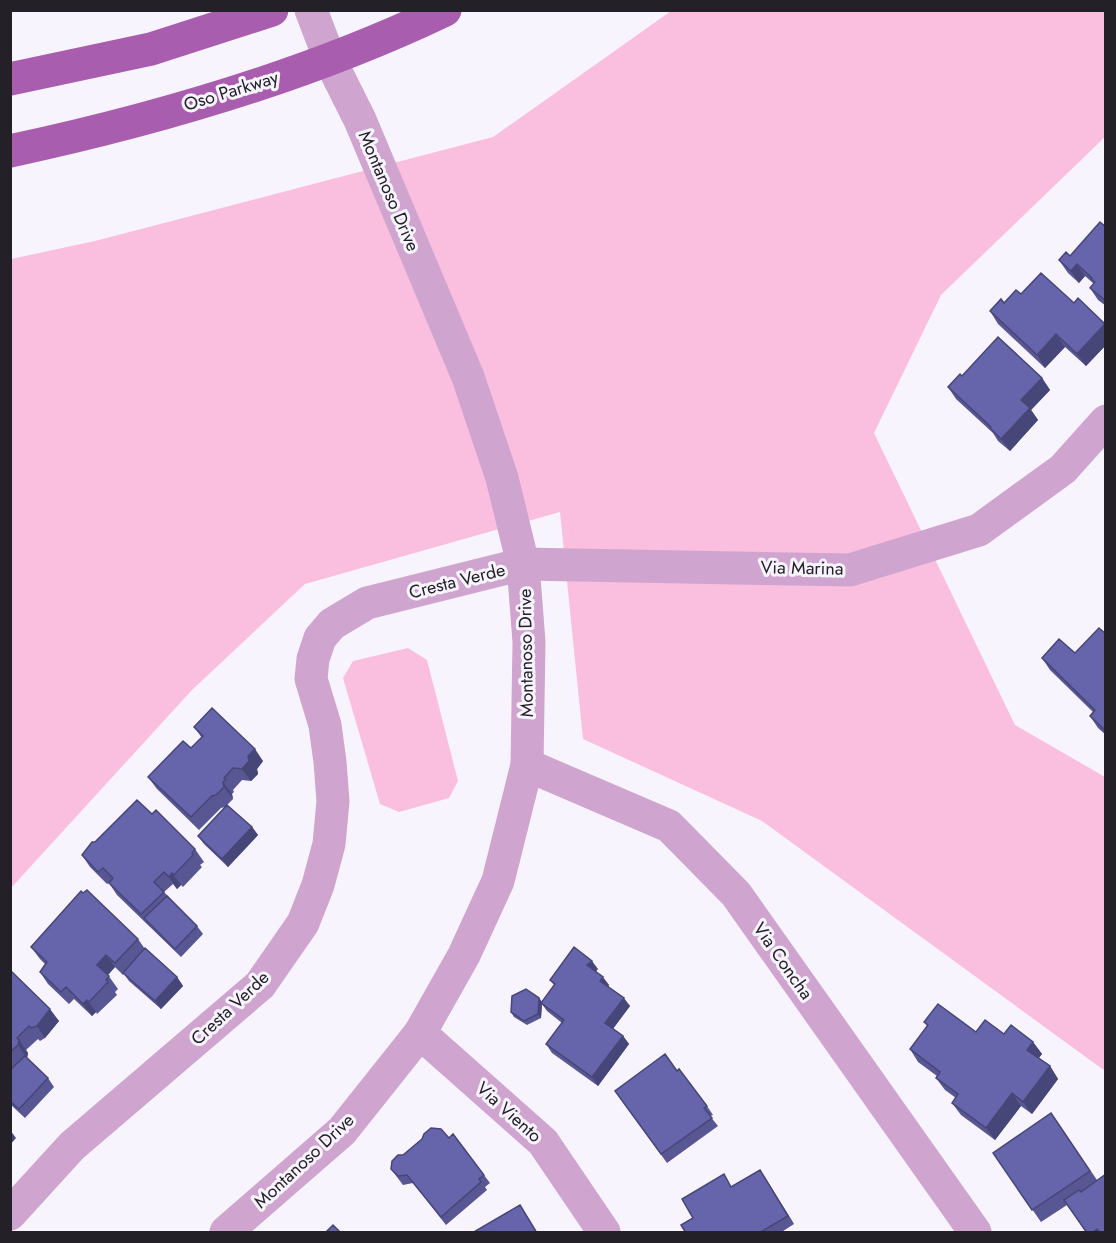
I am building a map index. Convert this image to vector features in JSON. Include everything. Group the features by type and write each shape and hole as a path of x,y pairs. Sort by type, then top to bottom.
{"main road":[{"path":"10,79 151,49 272,10"},
{"name":"Oso Parkway","path":"10,151 63,140 246,90 330,60 445,10"}],"street":[{"name":"Montanoso Drive","path":"226,1233 342,1131 420,1033 464,955 498,881 527,765 529,642 523,564 502,478 468,377 360,120 330,60 311,10"},
{"name":"Via Marina","path":"523,564 850,570 979,530 1063,469 1106,421"},
{"name":"Cresta Verde","path":"10,1214 72,1146 260,985 303,923 318,885 329,844 333,801 325,725 312,678 313,659 320,638 332,624 367,603 523,564"},
{"name":"Via Concha","path":"527,765 669,826 736,894 975,1233"},
{"name":"Via Viento","path":"420,1033 543,1142 604,1233"}],"shaded area":[{"path":"671,11 1105,11 1105,137 941,295 874,433 1015,725 1105,777 1105,1071 762,821 583,739 560,512 305,584 192,690 11,888 11,259 95,241 493,137"},
{"path":"408,648 427,660 458,781 449,798 399,812 380,804 343,678 353,661"}],"building":[{"path":"1100,222 1106,227 1106,301 1090,288 1095,282 1077,264 1071,271 1059,260 1066,252 1070,256"},
{"path":"1041,273 1074,303 1078,298 1105,324 1077,354 1056,334 1037,355 990,311 1001,299 1004,303 1016,290 1021,294"},
{"path":"998,337 1042,378 1021,400 1030,408 1001,439 948,387 960,374 962,376"},
{"path":"1099,628 1106,634 1106,731 1090,716 1095,710 1042,658 1059,639 1075,653"},
{"path":"212,708 255,749 248,756 249,761 242,769 233,768 224,778 226,780 223,782 224,787 191,817 148,777 183,741 191,748 203,736 194,727"},
{"path":"137,800 152,814 156,810 195,849 193,855 174,875 172,873 169,877 164,872 154,882 164,892 141,914 109,883 113,878 103,868 98,872 82,855 92,842 95,842"},
{"path":"227,805 252,827 222,859 198,836"},
{"path":"87,890 138,939 115,963 106,955 97,965 109,976 106,980 108,982 89,1002 87,1000 83,1004 66,987 61,992 40,972 47,962 31,947 81,891 83,893"},
{"path":"167,896 197,926 175,949 144,918"},
{"path":"574,947 592,961 587,965 603,977 600,981 624,998 605,1023 623,1036 592,1077 546,1044 564,1020 541,1003 555,984 550,980"},
{"path":"145,948 177,977 155,1001 123,973"},
{"path":"10,970 50,1009 37,1026 31,1028 29,1026 17,1038 18,1045 10,1052"},
{"path":"526,989 539,998 538,1014 524,1021 511,1012 512,996"},
{"path":"938,1004 976,1032 985,1020 1004,1034 1011,1025 1033,1042 1027,1050 1050,1066 1023,1102 1012,1093 986,1128 952,1103 958,1094 936,1078 940,1072 910,1049 928,1025 924,1022"},
{"path":"665,1054 707,1106 704,1108 712,1118 661,1154 615,1091"},
{"path":"25,1056 48,1078 19,1109 10,1101 10,1070"},
{"path":"1051,1113 1090,1171 1032,1210 993,1153"},
{"path":"431,1128 441,1129 449,1138 453,1134 484,1175 479,1179 481,1182 441,1217 407,1175 398,1176 391,1169 392,1161 422,1139"},
{"path":"760,1170 788,1216 759,1233 686,1233 681,1225 693,1218 682,1199 724,1174 731,1187"},
{"path":"1106,1174 1106,1233 1100,1233 1097,1229 1092,1233 1087,1233 1064,1200 1079,1190 1081,1192"},
{"path":"520,1205 537,1233 472,1233"},
{"path":"333,1225 341,1233 325,1233"}]}
